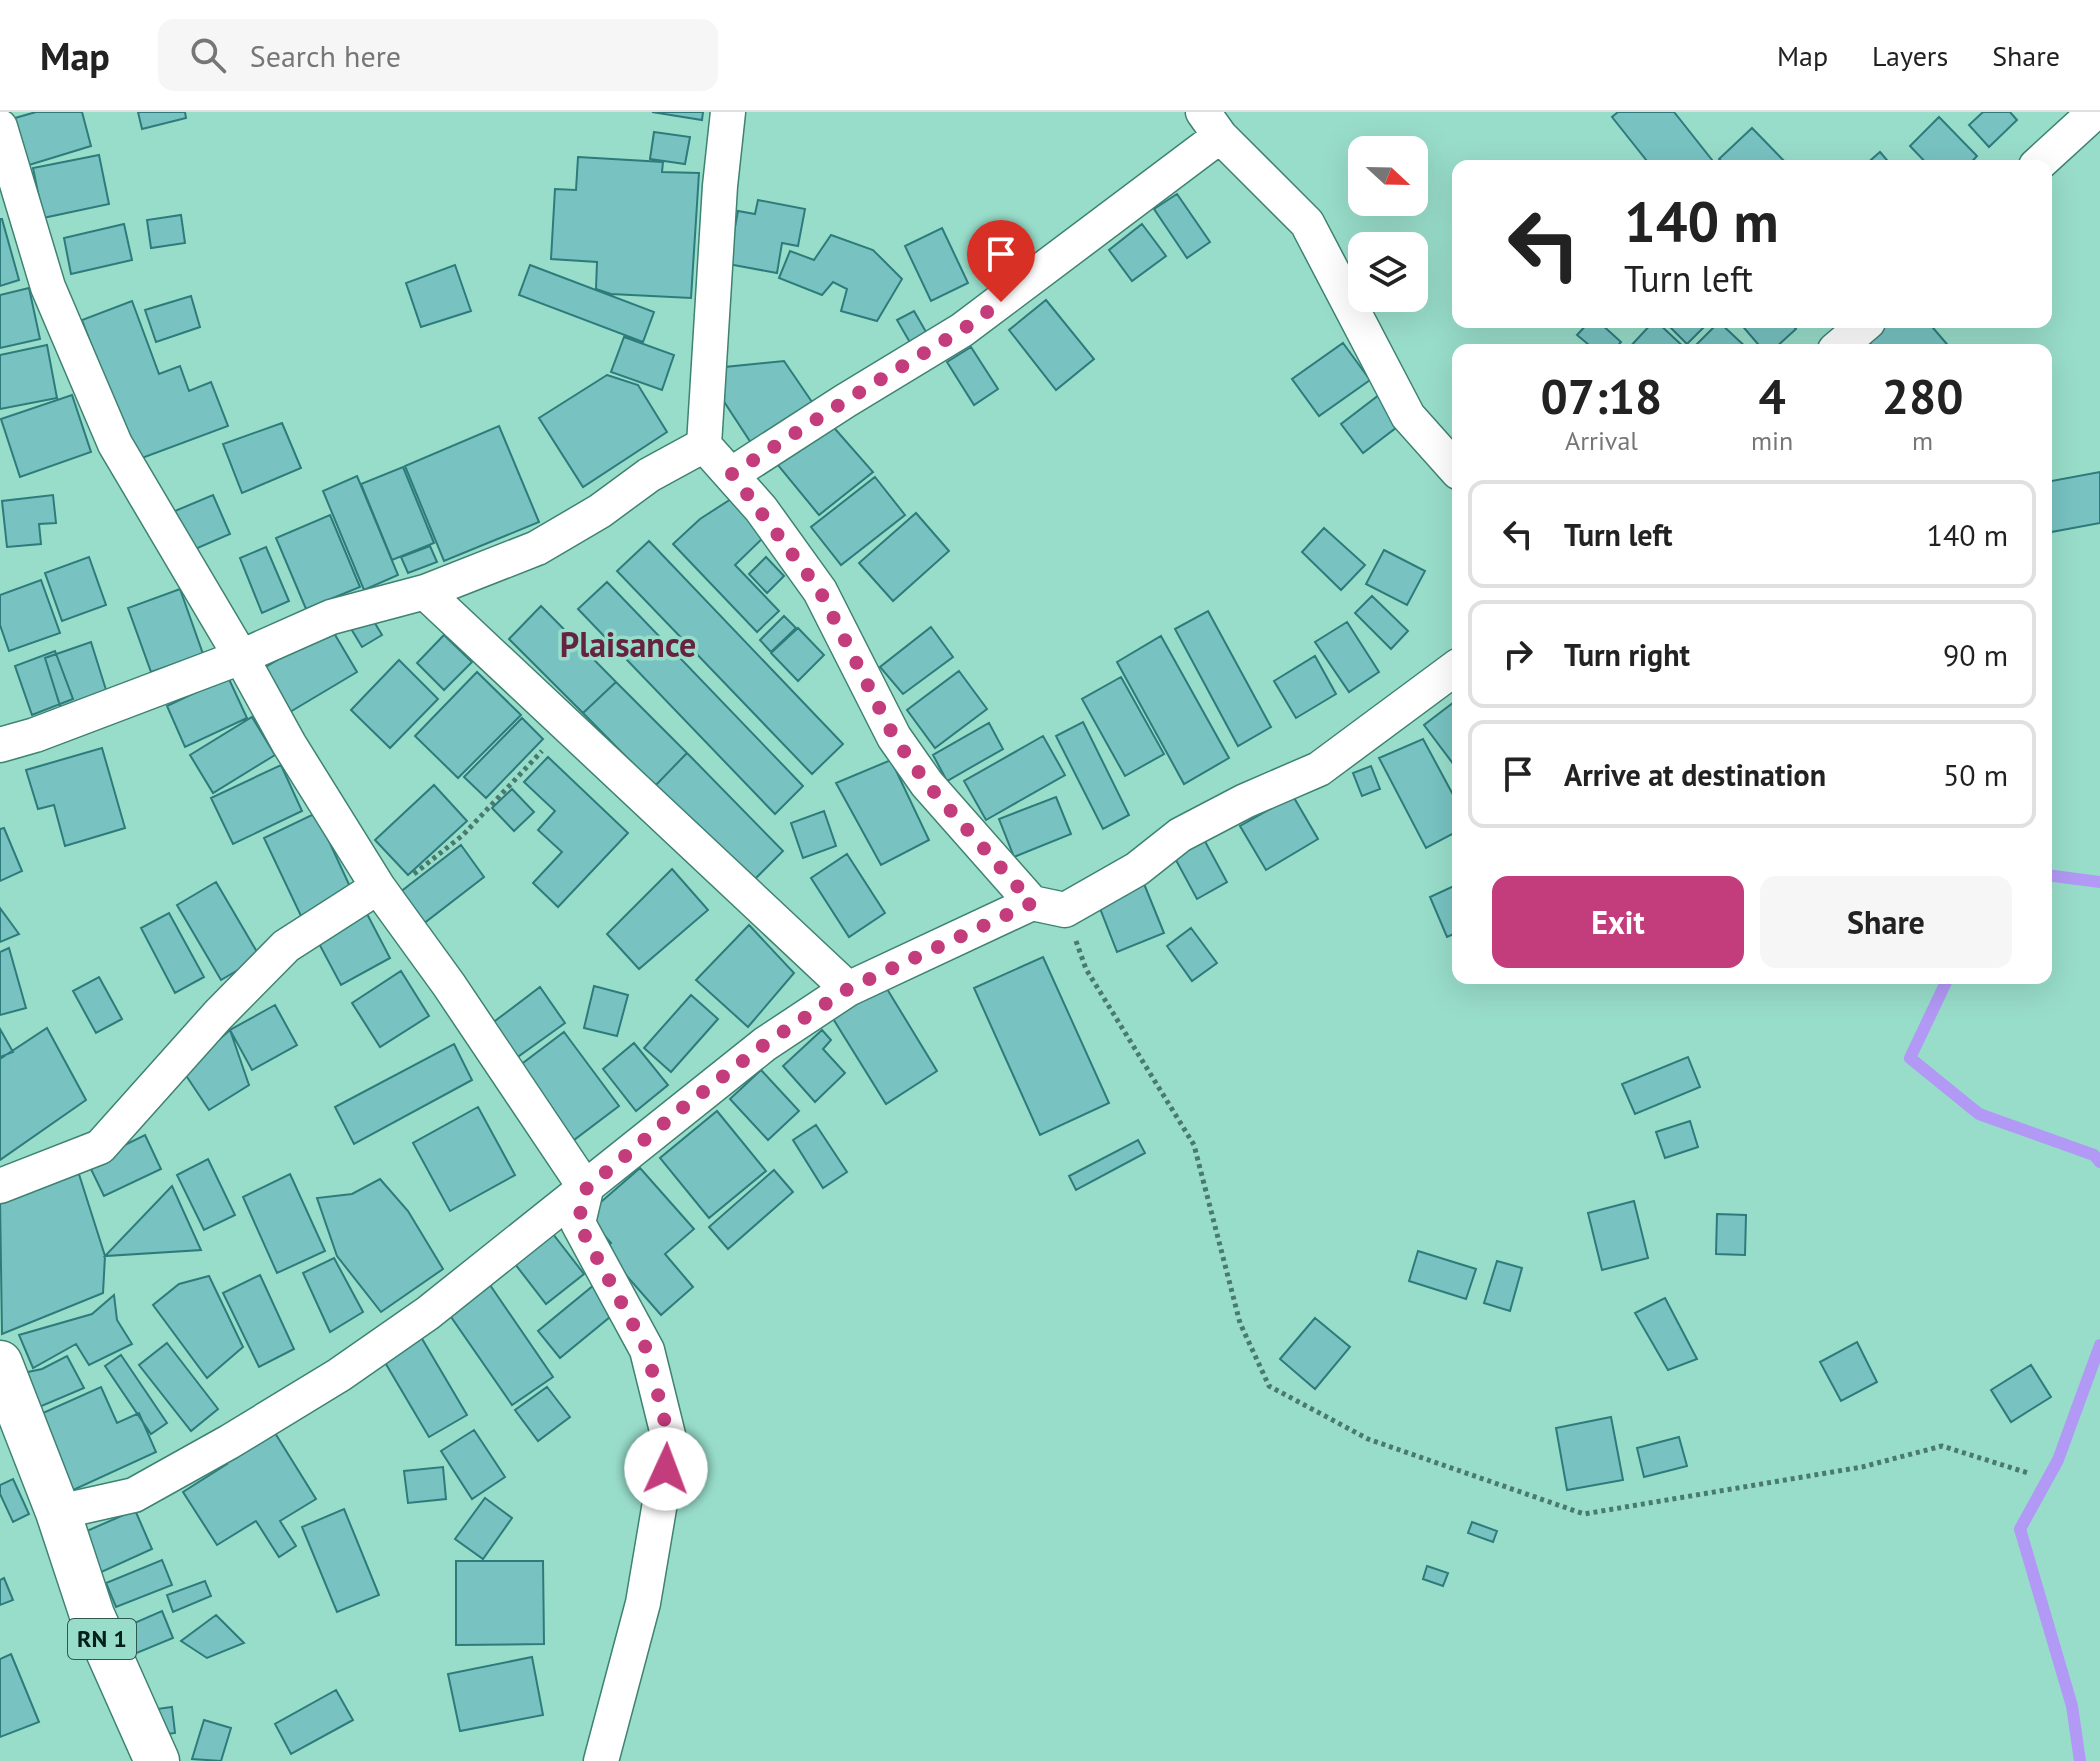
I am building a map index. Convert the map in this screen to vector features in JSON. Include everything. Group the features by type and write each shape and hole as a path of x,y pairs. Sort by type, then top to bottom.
{"main road":[{"name":"RN 1","path":"0,1363 58,1512 92,1615 157,1761"}],"street":[{"path":"728,112 720,186 704,445 732,474 820,591 894,737 927,784 1032,903 1065,910 1137,869 1180,835 1245,801 1319,769 1452,670"},
{"path":"2043,160 2095,112"},
{"path":"732,474 962,330 1212,124 1307,223 1408,416 1452,465"},
{"path":"0,127 48,287 115,444 289,744 382,892 449,985 586,1189 578,1223 647,1350 670,1443 643,1603 601,1761"},
{"path":"1842,344 1861,328"},
{"path":"0,745 35,735 241,657 331,617 425,592 537,548 600,511 649,475 704,445"},
{"path":"425,592 848,989"},
{"path":"0,1186 100,1147 218,1015 286,946 382,892"},
{"path":"58,1512 134,1495 339,1375 428,1313 765,1044 848,989 1032,903"}],"path":[{"path":"382,892 463,835 566,725"},
{"path":"1065,910 1086,969 1194,1145 1240,1323 1269,1386 1368,1439 1584,1514 1862,1467 1942,1446 2028,1473"}],"building":[{"path":"36,112 82,112 91,146 29,165 15,118"},
{"path":"138,112 185,112 186,118 142,129"},
{"path":"652,112 703,112 702,120"},
{"path":"1618,112 1674,112 1712,160 1646,160 1612,117"},
{"path":"1983,112 2010,112 2017,120 1989,147 1969,125"},
{"path":"1939,117 1977,156 1973,160 1923,160 1910,146"},
{"path":"1752,128 1783,160 1720,160"},
{"path":"654,132 690,137 685,164 650,159"},
{"path":"1880,152 1887,160 1871,160"},
{"path":"99,155 109,204 43,218 33,168"},
{"path":"578,157 663,162 662,172 699,173 691,298 611,294 596,289 597,262 551,259 555,189 576,190"},
{"path":"1177,194 1210,242 1187,258 1154,209"},
{"path":"758,200 805,209 798,246 782,243 777,273 728,264 738,211 755,214"},
{"path":"181,215 185,243 151,248 147,220"},
{"path":"0,219 19,280 0,286"},
{"path":"124,224 132,260 71,274 64,238"},
{"path":"1142,224 1166,256 1132,281 1109,250"},
{"path":"942,228 968,283 931,301 905,246"},
{"path":"831,235 873,250 902,279 877,321 841,311 847,289 833,282 822,295 779,278 790,251 814,260"},
{"path":"455,265 471,311 421,327 406,283"},
{"path":"530,265 654,312 643,342 519,295"},
{"path":"29,288 40,339 0,348 0,295"},
{"path":"191,296 200,327 156,342 145,310"},
{"path":"1046,300 1094,359 1056,390 1009,330"},
{"path":"132,301 159,374 180,366 189,391 211,382 228,426 134,461 82,320"},
{"path":"914,311 929,337 912,346 897,320"},
{"path":"1583,328 1606,328 1621,342 1588,344 1577,335"},
{"path":"1647,328 1663,328 1681,344 1633,344"},
{"path":"1671,328 1703,328 1687,344"},
{"path":"1713,328 1725,328 1743,344 1697,344"},
{"path":"1744,328 1796,329 1780,344 1758,344"},
{"path":"1878,328 1933,328 1947,344 1871,344 1866,339"},
{"path":"624,337 674,355 662,390 611,372"},
{"path":"1343,343 1370,380 1319,416 1292,379"},
{"path":"47,345 57,398 0,409 0,355"},
{"path":"971,347 998,389 974,405 947,362"},
{"path":"784,361 812,402 755,449 721,397 725,367"},
{"path":"607,375 638,385 667,432 583,487 539,418"},
{"path":"72,395 91,452 20,477 1,419"},
{"path":"1379,395 1401,424 1363,453 1341,424"},
{"path":"829,422 873,472 819,515 777,464"},
{"path":"282,423 301,468 242,493 223,444"},
{"path":"499,426 539,522 444,561 405,466"},
{"path":"403,467 434,543 392,560 361,484"},
{"path":"2100,472 2100,523 2052,532 2052,481"},
{"path":"357,476 398,575 364,590 323,491"},
{"path":"875,477 905,515 841,565 811,527"},
{"path":"53,495 56,523 39,524 41,544 7,547 2,501"},
{"path":"213,495 230,534 193,550 175,511"},
{"path":"731,499 766,535 735,565 779,611 757,632 673,544 700,519"},
{"path":"916,513 949,551 893,601 859,563"},
{"path":"330,515 360,587 306,609 276,538"},
{"path":"1324,528 1365,565 1341,590 1302,552"},
{"path":"649,541 843,744 812,774 617,571"},
{"path":"430,546 437,562 408,573 401,557"},
{"path":"266,547 289,601 262,613 240,558"},
{"path":"1384,550 1425,571 1407,605 1366,584"},
{"path":"89,557 106,605 62,621 45,573"},
{"path":"766,557 784,576 767,593 749,574"},
{"path":"41,580 60,633 9,651 0,625 0,595"},
{"path":"607,582 803,786 775,814 578,609"},
{"path":"180,589 203,654 151,672 128,608"},
{"path":"1372,596 1408,631 1391,649 1355,613"},
{"path":"541,606 616,682 583,713 509,639"},
{"path":"1208,611 1271,727 1238,746 1175,629"},
{"path":"370,615 382,635 362,647 350,627"},
{"path":"784,616 796,628 771,652 760,640"},
{"path":"1347,622 1379,672 1349,692 1315,642"},
{"path":"931,627 953,657 903,694 880,667"},
{"path":"331,628 357,672 290,712 264,668"},
{"path":"798,628 824,655 798,681 771,653"},
{"path":"444,635 472,662 444,690 417,663"},
{"path":"1161,636 1229,758 1184,784 1117,662"},
{"path":"91,642 107,693 61,709 45,658"},
{"path":"55,651 73,699 32,715 15,666"},
{"path":"1315,656 1336,694 1296,718 1274,681"},
{"path":"399,660 438,699 390,748 351,710"},
{"path":"959,671 987,709 935,748 907,710"},
{"path":"477,672 521,715 458,778 415,736"},
{"path":"228,677 247,718 185,747 167,706"},
{"path":"1121,677 1164,754 1125,776 1082,699"},
{"path":"616,682 687,753 655,786 583,713"},
{"path":"1452,704 1452,762 1424,725"},
{"path":"252,717 275,755 213,793 190,755"},
{"path":"522,718 543,739 486,798 464,777"},
{"path":"1083,722 1129,815 1103,829 1056,736"},
{"path":"989,723 1003,749 947,781 933,755"},
{"path":"1043,736 1065,775 986,820 964,781"},
{"path":"1423,739 1452,793 1452,834 1426,848 1379,758"},
{"path":"102,748 125,828 65,846 54,805 38,809 26,770"},
{"path":"687,753 783,851 751,883 655,786"},
{"path":"548,757 628,833 558,907 533,883 562,852 538,830 555,811 524,782"},
{"path":"891,760 929,840 881,865 836,783"},
{"path":"281,765 302,811 233,844 211,798"},
{"path":"1371,766 1380,789 1362,796 1353,773"},
{"path":"434,785 467,821 408,875 375,840"},
{"path":"512,789 534,812 514,831 492,808"},
{"path":"1293,796 1318,839 1266,870 1240,826"},
{"path":"1056,797 1071,834 1014,857 999,819"},
{"path":"824,811 836,846 803,858 791,823"},
{"path":"316,813 352,891 301,916 264,838"},
{"path":"4,828 22,871 0,881 0,829"},
{"path":"1201,834 1227,882 1197,899 1171,851"},
{"path":"461,845 484,877 423,924 399,893"},
{"path":"847,854 885,913 849,937 811,878"},
{"path":"672,869 708,910 639,969 607,934"},
{"path":"1140,874 1164,933 1117,952 1094,893"},
{"path":"216,882 260,957 221,980 177,905"},
{"path":"1452,887 1452,935 1447,937 1430,897"},
{"path":"0,908 19,934 0,942"},
{"path":"366,912 390,958 341,985 316,938"},
{"path":"169,913 204,977 175,993 141,928"},
{"path":"749,925 794,973 748,1027 696,980"},
{"path":"1191,928 1217,963 1192,981 1167,946"},
{"path":"9,948 26,1008 0,1015 0,952"},
{"path":"1043,957 1109,1103 1040,1135 974,988"},
{"path":"401,971 429,1016 380,1047 352,1003"},
{"path":"99,977 122,1019 96,1033 73,991"},
{"path":"884,984 937,1071 886,1104 832,1017"},
{"path":"594,986 628,995 617,1036 584,1028"},
{"path":"540,987 565,1023 508,1064 483,1030"},
{"path":"691,995 718,1019 671,1072 644,1048"},
{"path":"275,1005 297,1045 252,1070 230,1030"},
{"path":"47,1028 86,1100 0,1160 0,1059"},
{"path":"0,1029 13,1052 0,1057"},
{"path":"230,1030 249,1085 209,1110 183,1071"},
{"path":"822,1030 831,1040 823,1049 845,1073 815,1102 783,1066"},
{"path":"564,1032 619,1106 570,1143 515,1069"},
{"path":"634,1043 668,1085 636,1111 603,1069"},
{"path":"454,1044 472,1080 354,1144 335,1107"},
{"path":"1688,1057 1700,1087 1635,1114 1622,1084"},
{"path":"761,1070 799,1111 768,1140 730,1099"},
{"path":"478,1107 515,1175 450,1211 413,1143"},
{"path":"717,1111 766,1171 709,1218 660,1158"},
{"path":"1690,1121 1698,1147 1665,1158 1656,1132"},
{"path":"816,1125 847,1172 823,1188 793,1140"},
{"path":"145,1135 161,1169 104,1196 88,1163"},
{"path":"1138,1140 1145,1153 1076,1190 1069,1176"},
{"path":"208,1159 235,1215 204,1230 177,1175"},
{"path":"77,1168 105,1256 103,1293 2,1334 0,1199"},
{"path":"640,1168 694,1229 665,1254 693,1287 661,1315 604,1250 611,1243 586,1215"},
{"path":"774,1170 793,1192 728,1249 709,1227"},
{"path":"290,1174 325,1251 277,1273 243,1197"},
{"path":"380,1179 408,1211 443,1269 381,1312 337,1256 317,1198 352,1194"},
{"path":"172,1186 201,1250 105,1256"},
{"path":"1634,1201 1648,1258 1602,1270 1588,1213"},
{"path":"1717,1214 1746,1215 1745,1255 1716,1254"},
{"path":"553,1234 584,1274 546,1304 515,1264"},
{"path":"1418,1251 1476,1269 1466,1299 1409,1281"},
{"path":"334,1258 363,1312 330,1332 303,1273"},
{"path":"1497,1261 1522,1268 1510,1311 1484,1303"},
{"path":"260,1275 294,1349 259,1367 223,1293"},
{"path":"209,1276 243,1347 207,1378 153,1305 179,1284"},
{"path":"490,1285 553,1377 512,1405 449,1314"},
{"path":"594,1285 616,1312 560,1358 538,1331"},
{"path":"114,1295 117,1320 132,1344 89,1365 76,1344 33,1368 19,1335 92,1314"},
{"path":"1665,1298 1697,1359 1668,1370 1635,1313"},
{"path":"1315,1318 1350,1347 1315,1389 1280,1359"},
{"path":"421,1337 467,1415 429,1437 383,1359"},
{"path":"1857,1342 1877,1382 1841,1401 1820,1362"},
{"path":"167,1343 218,1409 191,1431 139,1365"},
{"path":"121,1355 167,1423 151,1434 105,1366"},
{"path":"67,1356 84,1388 25,1413 9,1376 42,1369"},
{"path":"2031,1365 2051,1397 2011,1422 1991,1390"},
{"path":"101,1387 117,1423 139,1413 156,1452 58,1497 25,1421"},
{"path":"547,1387 570,1417 538,1441 515,1410"},
{"path":"1611,1417 1623,1480 1567,1490 1556,1428"},
{"path":"270,1425 316,1499 280,1521 296,1546 279,1557 256,1521 217,1545 183,1492 227,1464 222,1456"},
{"path":"474,1430 505,1477 472,1499 441,1451"},
{"path":"1679,1437 1687,1466 1644,1477 1637,1448"},
{"path":"443,1467 446,1499 408,1503 404,1471"},
{"path":"13,1479 29,1514 13,1522 0,1494 0,1485"},
{"path":"485,1498 512,1518 483,1559 455,1539"},
{"path":"344,1509 379,1595 337,1612 302,1527"},
{"path":"135,1510 152,1549 97,1574 80,1534"},
{"path":"1472,1522 1497,1531 1493,1542 1468,1533"},
{"path":"162,1560 172,1585 116,1607 106,1583"},
{"path":"456,1561 543,1561 544,1644 456,1645"},
{"path":"1427,1566 1448,1573 1443,1586 1423,1579"},
{"path":"4,1578 13,1600 0,1605 0,1580"},
{"path":"205,1581 211,1596 173,1612 167,1595"},
{"path":"162,1611 173,1638 127,1657 116,1631"},
{"path":"216,1615 244,1643 207,1658 181,1641"},
{"path":"11,1654 39,1722 0,1737 0,1659"},
{"path":"532,1657 543,1715 460,1731 448,1674"},
{"path":"336,1690 353,1720 291,1754 275,1724"},
{"path":"172,1707 175,1733 160,1735 157,1709"},
{"path":"204,1720 231,1728 221,1761 192,1759"}],"waterway":[{"path":"2052,876 2100,882"},
{"path":"1945,984 1910,1058 1979,1114 2094,1155 2100,1162"},
{"path":"2080,1761 2072,1706 2020,1529 2058,1460 2100,1345"}],"district":[{"name":"Plaisance","path":"628,645"}],"route":[{"path":"666,1469 670,1443 647,1350 578,1223 586,1189 765,1044 848,989 1032,903 927,784 894,737 820,591 732,474 962,330 1001,302"}]}
